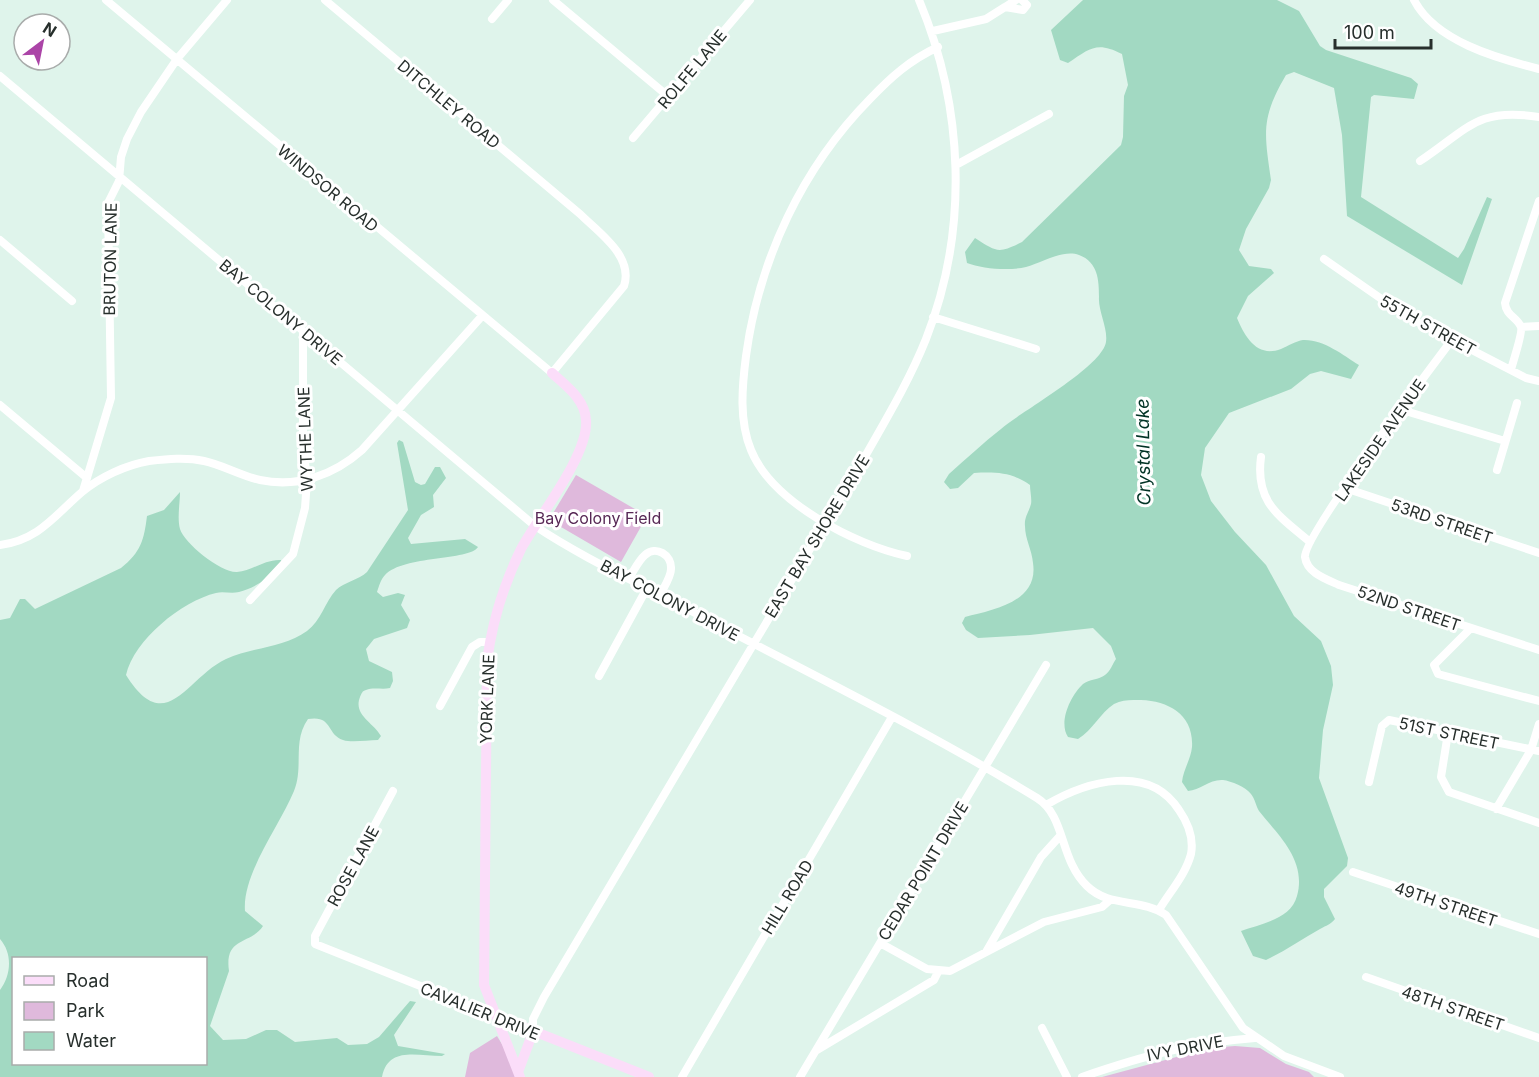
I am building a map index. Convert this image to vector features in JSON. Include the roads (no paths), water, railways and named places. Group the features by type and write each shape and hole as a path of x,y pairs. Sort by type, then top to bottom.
{"street":[{"name":"WINDSOR ROAD","path":"106,0 552,374"},
{"name":"BRUTON LANE","path":"83,491 111,398 108,203 119,176 121,157 134,124 177,59 227,0"},
{"name":"DITCHLEY ROAD","path":"325,0 573,209 618,252 625,268 626,280 620,291 552,374"},
{"path":"492,19 508,0"},
{"path":"553,0 669,97"},
{"name":"ROLFE LANE","path":"633,138 750,0"},
{"name":"EAST BAY SHORE DRIVE","path":"532,1032 533,1019 544,997 897,401 915,364 933,317 941,293 952,232 956,165 951,107 938,47 919,0"},
{"path":"933,31 986,19 1016,0"},
{"path":"1005,7 1023,10 1027,5 1022,0"},
{"path":"1414,0 1425,18 1442,32 1506,59 1539,69"},
{"path":"908,556 873,547 825,521 787,496 768,478 748,442 744,422 743,390 753,315 766,269 802,188 858,111 896,73 920,55 938,47"},
{"name":"BAY COLONY DRIVE","path":"0,76 535,526 660,595 892,717 1046,805"},
{"path":"1420,161 1484,117 1511,113 1539,117"},
{"path":"956,165 1049,114"},
{"path":"1538,206 1505,303 1507,313 1521,327 1539,326"},
{"path":"0,240 72,301"},
{"name":"55TH STREET","path":"1324,259 1406,316 1511,370 1539,381"},
{"path":"0,545 15,543 36,534 83,491 108,475 138,464 176,459 205,461 260,480 307,480 325,474 353,458 482,316"},
{"path":"933,317 1036,348"},
{"path":"1511,370 1521,327"},
{"name":"WYTHE LANE","path":"250,600 293,554 305,508 307,480 303,446 303,332"},
{"name":"LAKESIDE AVENUE","path":"1310,542 1345,488 1451,340"},
{"name":"YORK LANE","path":"519,1075 498,1017 486,992 483,959 485,707 489,642 511,572 571,466 586,429 586,415 580,400 552,374"},
{"path":"1497,470 1517,403"},
{"path":"0,405 87,478"},
{"path":"1401,410 1505,441"},
{"path":"1261,458 1259,479 1262,494 1310,542"},
{"name":"53RD STREET","path":"1345,488 1539,553"},
{"name":"52ND STREET","path":"1310,542 1305,552 1306,562 1312,571 1325,578 1539,650"},
{"path":"629,578 643,556 652,551 662,552 669,559 671,568 660,595"},
{"path":"599,676 647,588"},
{"path":"1470,628 1434,665 1438,674 1539,701"},
{"path":"440,706 472,647 480,642 489,642"},
{"name":"CEDAR POINT DRIVE","path":"800,1077 1046,665"},
{"name":"HILL ROAD","path":"682,1077 892,717"},
{"name":"51ST STREET","path":"1369,782 1386,721 1535,751"},
{"path":"1496,809 1535,751 1539,724"},
{"path":"1448,733 1442,774 1445,788 1454,796 1539,823"},
{"path":"1159,910 1188,861 1192,843 1183,816 1171,798 1145,782 1127,780 1070,794 1046,805 1056,820 1066,857 1077,875 1092,890 1110,900 1159,910 1176,927 1234,1018 1255,1038 1284,1056 1340,1077"},
{"name":"ROSE LANE","path":"314,940 393,791"},
{"path":"985,953 1041,857 1060,836"},
{"name":"49TH STREET","path":"1353,872 1539,934"},
{"path":"880,943 927,969 938,972 956,969 1044,922 1102,907 1110,900"},
{"name":"CAVALIER DRIVE","path":"314,940 318,946 340,956 649,1077"},
{"path":"816,1050 934,980 938,972"},
{"name":"48TH STREET","path":"1366,977 1539,1038"},
{"path":"1042,1028 1066,1077"},
{"path":"519,1075 532,1032"},
{"name":"IVY DRIVE","path":"1082,1077 1147,1054 1179,1046 1255,1038"}],"water":[{"name":"Crystal Lake","path":"1083,0 1277,0 1299,11 1320,46 1326,50 1411,78 1418,84 1414,99 1374,95 1371,97 1361,197 1458,258 1487,197 1492,199 1462,285 1347,216 1342,135 1334,88 1294,72 1286,75 1272,103 1266,126 1271,180 1269,188 1246,229 1239,250 1249,266 1271,269 1274,273 1248,296 1237,318 1248,339 1265,351 1273,351 1303,340 1310,340 1332,348 1359,365 1351,379 1321,371 1310,374 1291,389 1229,413 1205,448 1201,475 1211,501 1235,532 1266,565 1294,616 1321,641 1331,666 1333,685 1323,730 1319,778 1348,858 1347,866 1324,889 1324,897 1335,919 1266,960 1253,956 1241,931 1266,923 1289,910 1297,896 1298,871 1289,849 1259,811 1249,791 1230,782 1218,780 1188,791 1182,782 1192,747 1192,736 1184,718 1161,703 1141,700 1124,701 1109,708 1078,739 1068,737 1064,724 1070,702 1083,684 1103,677 1108,672 1116,659 1111,646 1093,628 978,638 966,630 962,623 965,617 1012,602 1029,587 1033,576 1033,563 1025,523 1031,504 1030,485 1010,475 989,473 974,473 958,488 950,489 944,482 949,474 994,434 1091,364 1106,342 1106,331 1099,302 1098,278 1094,267 1085,258 1066,254 1026,267 996,269 967,263 965,252 975,238 998,250 1022,242 1121,145 1124,96 1128,85 1122,54 1106,48 1094,48 1068,63 1060,60 1051,30"},
{"path":"399,440 403,442 415,482 425,484 435,467 440,467 446,478 433,495 434,507 421,515 408,538 411,544 465,539 478,547 462,554 406,564 382,578 377,592 383,597 398,593 405,595 401,605 410,620 407,628 374,639 366,649 369,661 392,672 393,681 390,688 365,690 360,697 361,714 381,736 378,740 347,741 334,734 326,722 308,719 300,736 297,782 294,791 249,881 245,911 263,926 258,932 234,946 229,960 229,971 210,1026 223,1040 246,1039 266,1030 277,1030 295,1042 337,1038 348,1045 367,1044 379,1037 410,1001 416,1002 394,1035 398,1046 445,1054 442,1056 414,1054 397,1057 385,1067 382,1077 0,1077 0,990 8,971 9,958 0,939 0,620 10,618 20,599 25,599 35,609 121,568 140,545 147,516 164,510 180,492 180,529 188,542 213,563 237,572 275,560 281,560 282,565 268,578 251,588 236,593 216,593 189,604 161,624 149,636 131,662 126,675 140,693 153,702 165,703 176,698 212,667 226,659 288,641 307,631 316,622 336,590 367,572 408,510 397,443"}],"park label":[{"name":"Bay Colony Field","path":"598,518"}]}
